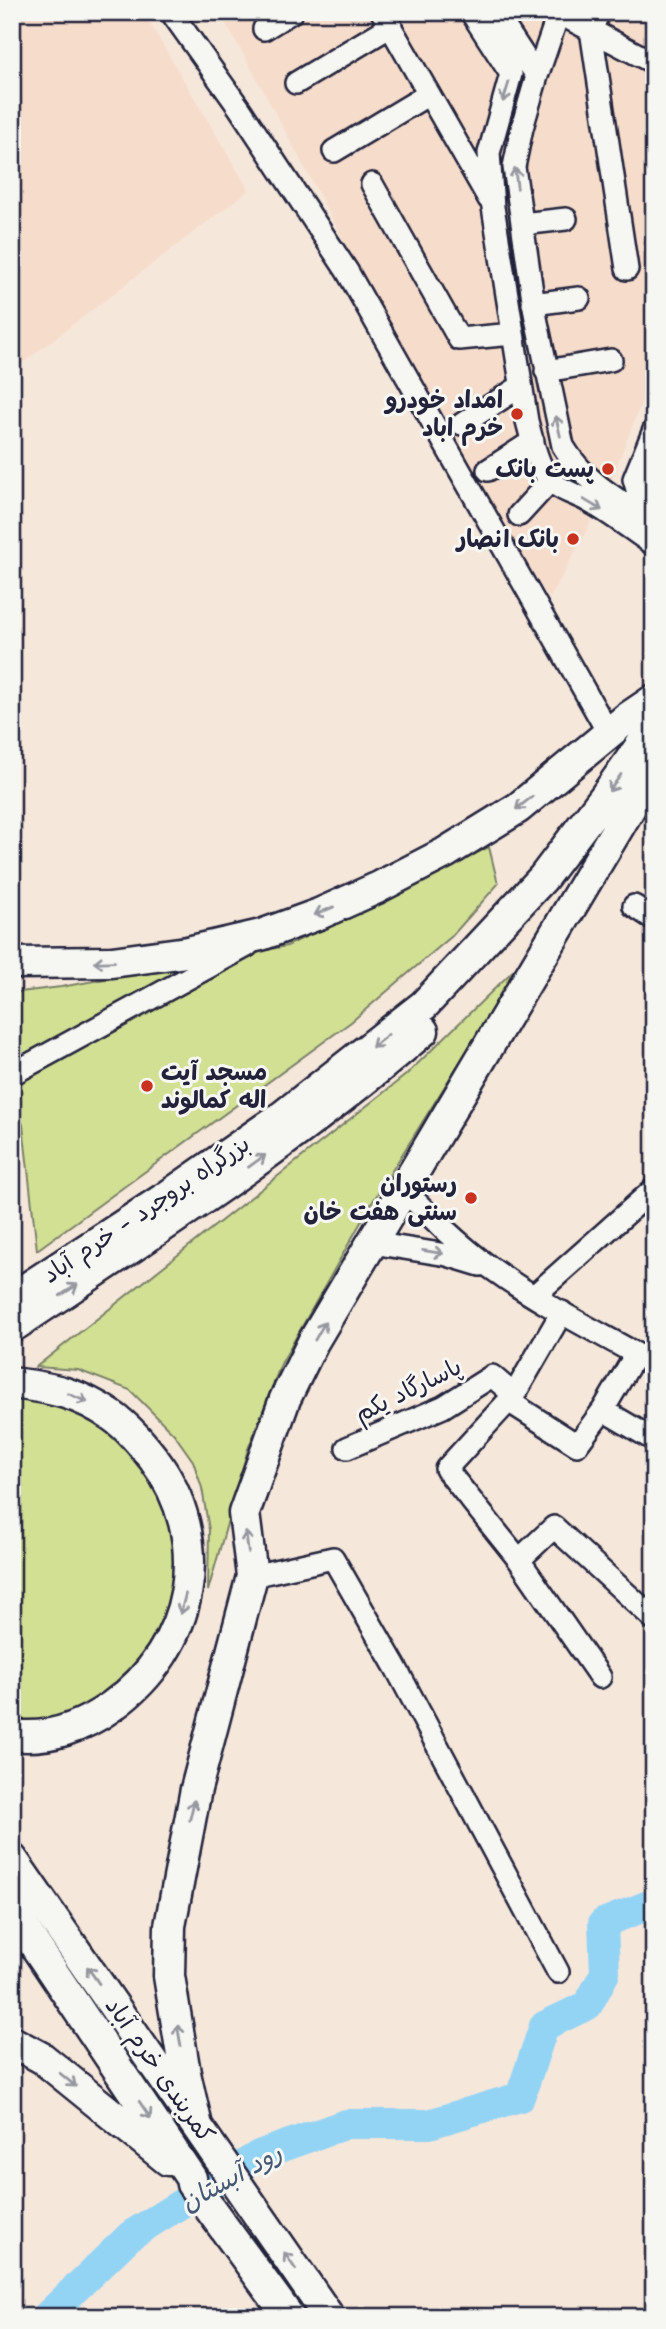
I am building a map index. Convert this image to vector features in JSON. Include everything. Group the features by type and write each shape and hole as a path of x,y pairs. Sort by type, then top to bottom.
{"highway":[{"path":"12,963 113,962 187,951 261,935 318,914 377,888 444,853 518,808 654,700"},
{"name":"بزرگراه بروجرد - خرم آباد","path":"12,1298 165,1198 284,1115 424,1005 543,878 654,727"},
{"path":"197,2126 169,1976 170,1926 194,1801 252,1576 244,1513 263,1456 285,1399 302,1365 654,764"},
{"path":"12,1327 172,1222 282,1143 376,1072 434,1022 554,898 654,764"},
{"path":"12,1384 50,1387 78,1397 113,1417 139,1440 164,1473 176,1498 187,1536 189,1567 185,1600 176,1631 158,1664 131,1693 97,1717 61,1732 24,1737 12,1735"},
{"name":"کمربندی خرم آباد","path":"12,1859 244,2190 329,2317"},
{"name":"کمربندی خرم آباد","path":"12,1911 191,2181 289,2317"},
{"path":"12,2042 42,2058 191,2181"}],"street":[{"path":"171,12 247,118 347,271 608,734"},
{"path":"264,29 292,12"},
{"path":"471,12 511,74 489,153 493,206 527,421 542,468 566,493 589,501 654,545"},
{"path":"495,12 537,76"},
{"path":"649,520 596,485 573,463 563,446 534,309 514,167 537,76 559,13 595,21 654,63"},
{"path":"296,83 387,19 493,206"},
{"path":"595,21 627,269"},
{"path":"334,151 429,94"},
{"path":"495,128 522,128"},
{"path":"372,184 459,339 512,326 534,309 579,298"},
{"path":"522,224 566,219"},
{"path":"546,371 611,360"},
{"path":"462,424 521,386"},
{"path":"649,520 634,479 654,430"},
{"path":"488,470 533,441"},
{"path":"519,515 551,480"},
{"path":"634,906 654,919"},
{"path":"12,1074 282,927"},
{"path":"403,1189 449,1235 492,1269 645,1359 577,1445 512,1399"},
{"path":"535,1295 654,1189"},
{"path":"372,1243 447,1255 492,1269"},
{"path":"562,1312 512,1399 446,1469 519,1560 600,1677"},
{"name":"پاسارگاد یکم","path":"346,1448 443,1407 492,1377 512,1399"},
{"path":"603,1410 654,1440"},
{"path":"519,1560 554,1527 654,1619"},
{"path":"252,1576 333,1558 396,1668 558,1972"}],"shaded area":[{"path":"12,12 143,12 249,190 16,368 12,362"},
{"path":"219,12 654,12 654,370 612,478 596,485 589,501 591,522 550,598 515,559"}],"green space":[{"path":"489,847 498,884 452,936 351,1022 37,1250 23,1125 12,1101 12,993 61,987 287,946"},
{"path":"523,961 370,1206 281,1364 248,1449 208,1591 209,1530 202,1488 193,1461 174,1434 130,1390 78,1370 36,1367 407,1074"},
{"path":"12,1394 72,1408 129,1446 153,1479 176,1540 174,1595 145,1657 90,1710 20,1724 12,1722"}],"waterway":[{"name":"رود آبستان","path":"46,2317 131,2235 259,2155 346,2124 429,2124 520,2097 544,2026 588,2005 605,1973 603,1923 654,1903"}],"place":[{"name":"امداد خودرو خرم اباد","path":"517,414"},
{"name":"پست بانک","path":"608,469"},
{"name":"بانک انصار","path":"573,539"},
{"name":"مسجد آیت اله کمالوند","path":"147,1086"},
{"name":"رستوران سنتی هفت خان","path":"471,1198"}]}
